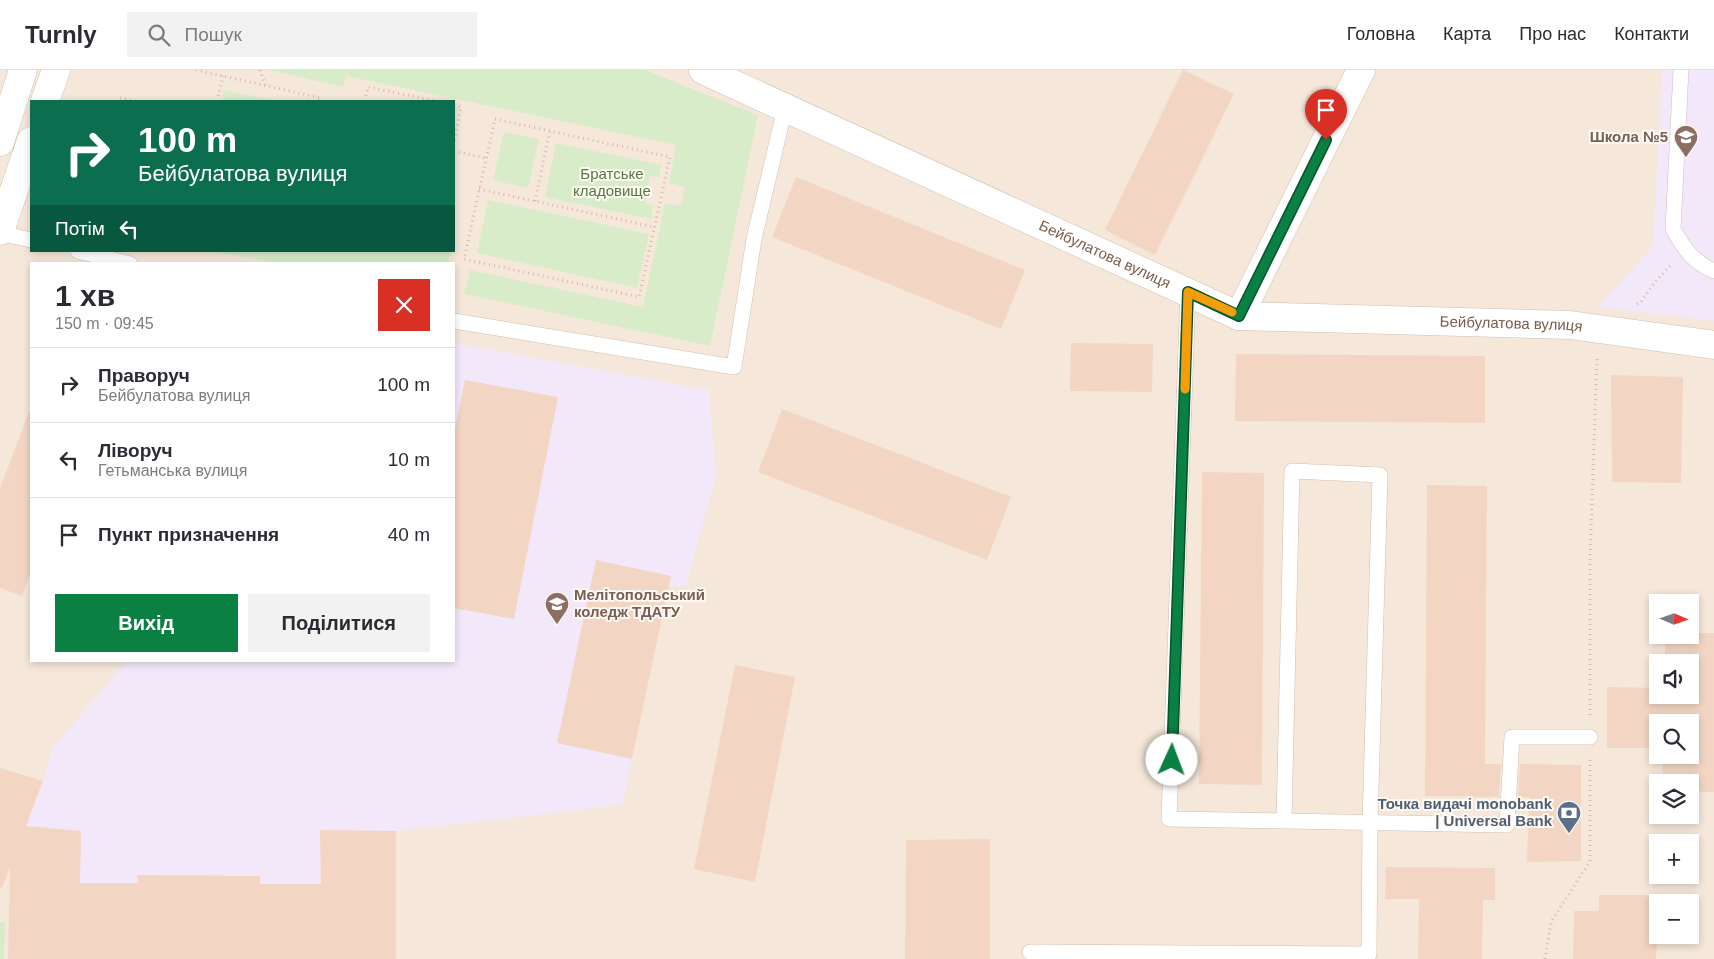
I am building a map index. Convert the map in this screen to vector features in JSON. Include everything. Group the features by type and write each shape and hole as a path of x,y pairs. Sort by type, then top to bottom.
{"street":[{"path":"0,142 23,70"},
{"path":"45,100 56,70"},
{"name":"Бейбулатова вулиця","path":"703,70 1239,316 1570,325 1714,345"},
{"path":"1239,316 1361,70"},
{"path":"0,232 30,144"}],"lane":[{"path":"1681,70 1673,229 1685,249 1700,265 1714,271"},
{"path":"455,321 734,367 754,239 785,108"},
{"path":"0,232 30,240"},
{"path":"82,252 122,262"},
{"path":"1188,292 1170,819 1507,825 1512,737 1590,737"},
{"path":"1030,952 1369,954 1370,823 1380,474 1292,471 1284,821"}],"path":[{"path":"196,70 321,98 320,100"},
{"path":"260,70 265,86"},
{"path":"217,100 223,76"},
{"path":"366,100 368,87 431,100"},
{"path":"120,98 130,100"},
{"path":"455,105 461,107 455,132"},
{"path":"495,119 670,157 639,298 464,259 486,158 495,119"},
{"path":"535,201 550,131"},
{"path":"455,150 486,158"},
{"path":"479,189 654,228"},
{"path":"1642,302 1654,283"},
{"path":"1545,959 1551,922 1590,861 1590,558 1598,329"}],"shaded area":[{"path":"0,70 1714,70 1714,959 0,959"},
{"name":"Школа №5","path":"1662,70 1714,70 1714,321 1598,307 1653,246"},
{"name":"Мелітопольський коледж ТДАТУ","path":"455,343 709,390 716,476 685,588 669,586 622,805 396,831 396,959 8,959 11,826 43,781 52,749 126,662 455,662"}],"green space":[{"path":"269,70 645,70 758,115 710,346 464,294 470,270 643,307 665,203 681,206 685,187 669,183 676,145 346,76 343,87"},
{"path":"224,90 271,100 222,100"},
{"path":"504,132 539,139 528,188 493,180"},
{"name":"Братське кладовище","path":"556,143 662,165 659,177 650,176 645,203 653,205 651,219 545,197"},
{"path":"488,200 649,234 637,288 477,253"},
{"path":"216,252 451,252 448,262 273,262"},
{"path":"0,922 5,922 4,959 0,959"}],"building":[{"path":"1183,70 1234,94 1155,255 1105,230"},
{"path":"796,177 1025,270 1001,329 772,237"},
{"path":"1071,343 1153,344 1152,392 1070,391"},
{"path":"1236,354 1485,356 1485,423 1235,421"},
{"path":"1611,375 1683,377 1681,483 1612,482"},
{"path":"465,380 558,397 514,619 455,608 455,429"},
{"path":"782,409 1011,497 987,560 758,472"},
{"path":"30,412 30,574 22,596 0,588 0,488"},
{"path":"1202,472 1264,473 1262,785 1199,784"},
{"path":"1427,485 1487,486 1485,764 1501,764 1499,797 1425,796"},
{"path":"596,560 671,576 632,759 557,743"},
{"path":"1699,633 1714,633 1714,792 1699,791 1699,774 1663,774 1663,764 1699,764 1699,714 1649,714 1649,748 1607,748 1607,687 1649,688 1649,704 1699,704 1699,654 1665,654 1665,644 1699,644"},
{"path":"735,665 795,677 755,882 694,869"},
{"path":"1520,764 1581,765 1581,861 1527,862 1529,797 1518,797"},
{"path":"0,768 43,781 26,826 81,831 80,883 138,883 137,875 260,876 260,884 321,884 320,830 396,831 396,959 8,959 10,867 2,888 0,887"},
{"path":"990,839 990,959 905,959 906,840"},
{"path":"1386,867 1495,868 1495,900 1483,900 1482,959 1418,959 1419,899 1385,899"},
{"path":"1599,895 1649,895 1649,944 1657,944 1656,959 1573,959 1574,911 1599,911"}],"slow traffic":[{"path":"1185,389 1188,292 1232,312"}],"place":[{"name":"Школа №5","path":"1686,158"},
{"name":"Мелітопольський коледж ТДАТУ","path":"557,625"},
{"name":"Точка видачі monobank | Universal Bank","path":"1569,834"}],"route":[{"path":"1172,760 1188,292 1239,316 1326,140"}]}
